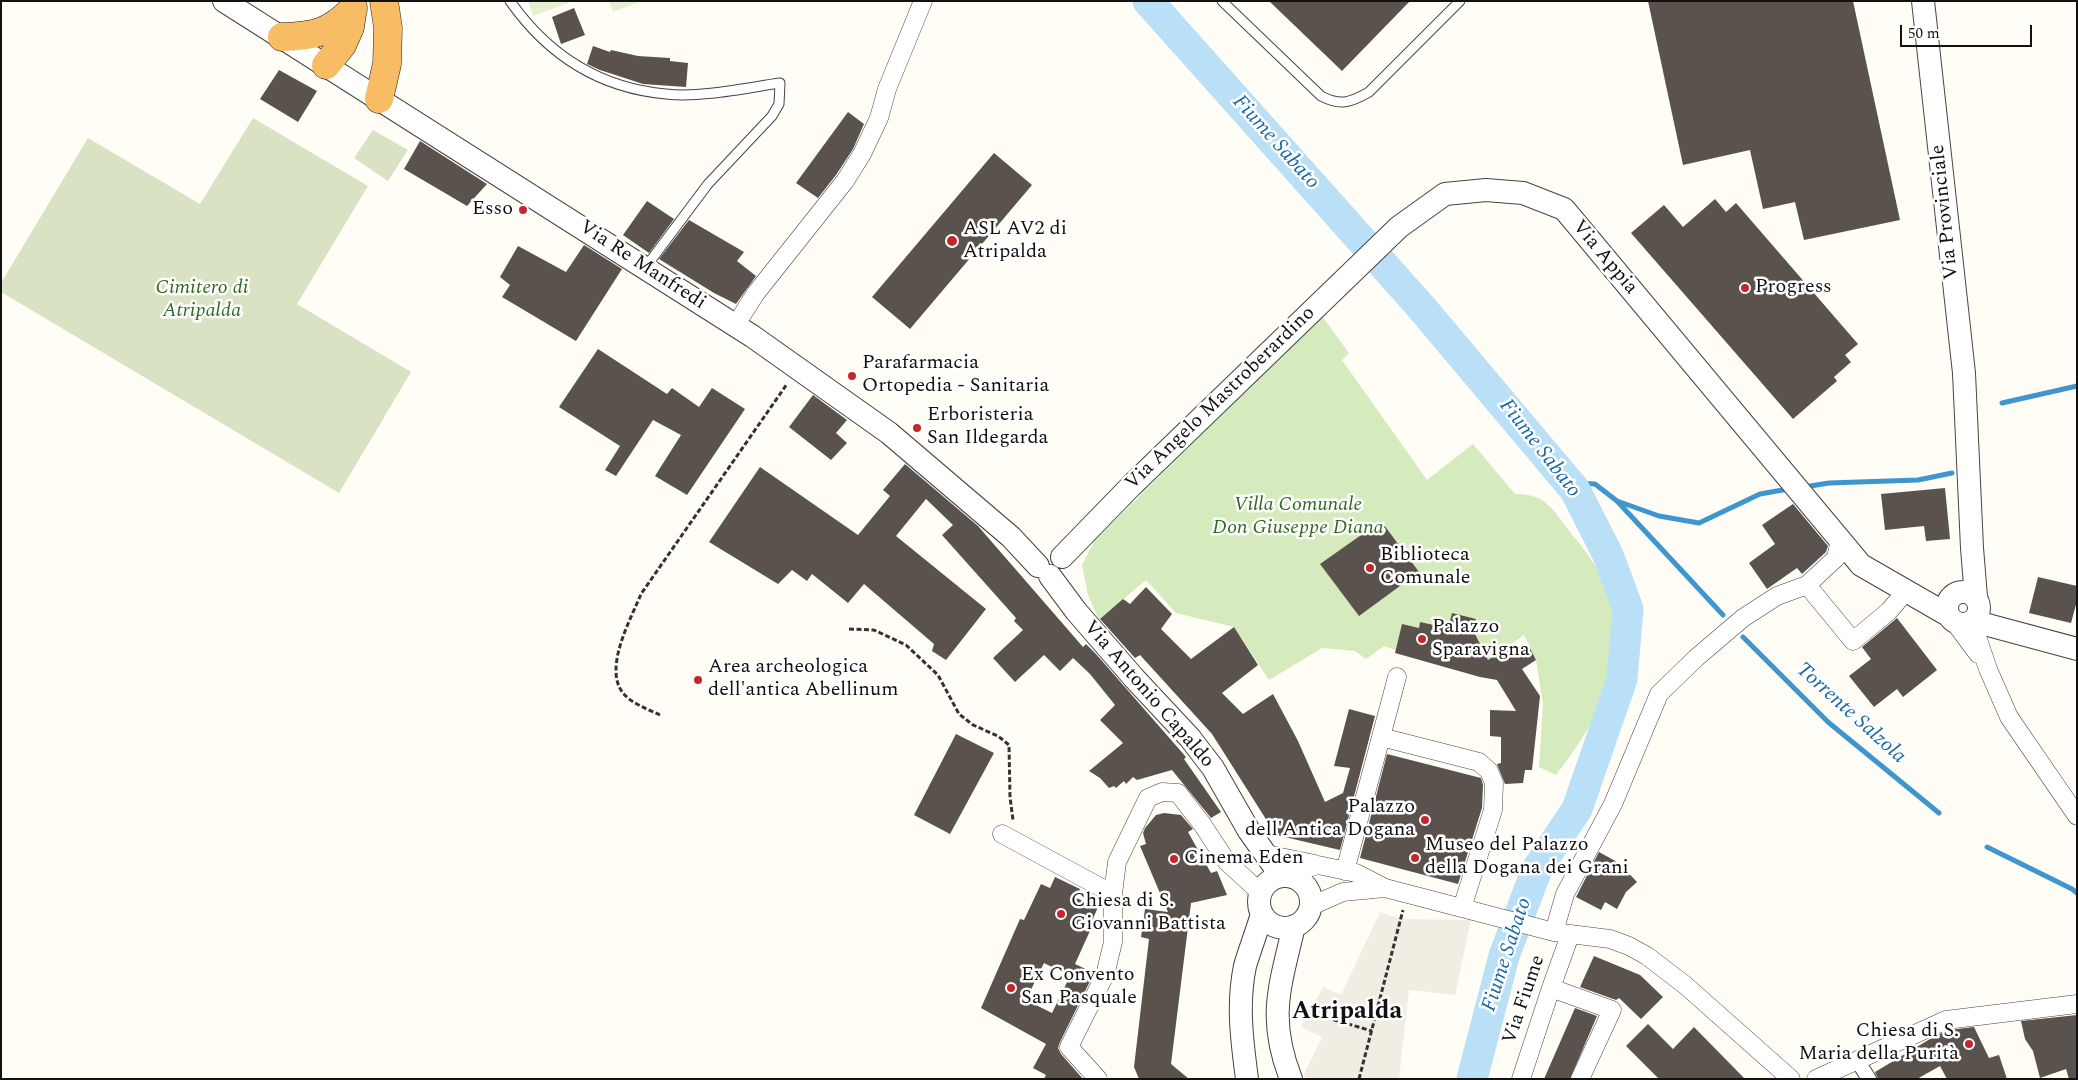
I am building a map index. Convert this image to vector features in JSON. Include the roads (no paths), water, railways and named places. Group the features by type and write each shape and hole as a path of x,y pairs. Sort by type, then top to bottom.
{"highway":[{"path":"379,99 387,64 388,28 384,1"},
{"path":"282,38 301,37 320,32 339,23 354,5"},
{"path":"326,65 342,45 350,27 354,5"}],"street":[{"name":"Via Re Manfredi","path":"224,1 735,326 889,433 1011,537 1052,562"},
{"path":"735,326 756,293 845,181 862,154 879,118 887,89 922,1"},
{"name":"Via Provinciale","path":"1923,1 1964,373 1972,548 1964,609"},
{"name":"Via Appia","path":"1352,272 1399,226 1445,194 1486,190 1523,193 1564,209 1840,540"},
{"name":"Via Angelo Mastroberardino","path":"1052,562 1091,527 1130,486 1352,272"},
{"path":"1840,540 1836,558 1806,585 1853,642 1889,611 1906,592"},
{"path":"1840,540 1861,565 1906,592 1964,609 2004,631 2077,649"},
{"name":"Via Antonio Capaldo","path":"1052,562 1076,611 1134,678 1190,738 1213,768 1249,831"},
{"name":"Via Fiume","path":"1522,1079 1551,988 1557,932 1564,894 1614,804 1658,694 1696,658 1743,618 1776,596 1806,585"},
{"path":"1964,609 2009,717 2077,816"},
{"path":"1345,870 1397,677"},
{"path":"1382,737 1479,762 1489,771 1494,783 1493,810 1468,909"},
{"path":"1098,1079 1069,1047 1105,975 1113,942 1113,894 1117,862 1148,798 1162,792 1178,792 1227,862 1267,892"},
{"path":"1249,831 1266,854 1267,920 1280,927 1294,926 1302,921 1310,906 1308,891 1304,884 1297,879 1267,892"},
{"path":"1247,1079 1240,1003 1246,966 1267,892 1249,831"},
{"path":"1009,837 1113,894"},
{"path":"1266,854 1345,870 1356,873 1385,888 1557,932 1610,939 1629,946 1647,956 1685,985 1791,1079"},
{"path":"1267,892 1318,865"},
{"path":"1310,906 1343,892 1385,888"},
{"path":"1291,1079 1282,1055 1278,1032 1277,1007 1294,926"},
{"path":"1551,988 1612,1010 1580,1079"},
{"path":"1816,1079 1946,1020 2077,1004"},
{"path":"1857,1060 1869,1079"}],"lane":[{"path":"510,1 526,25 550,46 600,79 633,89 667,95 718,92 780,83 779,104 772,116 708,184 644,268"},
{"path":"1222,1 1321,96 1334,103 1354,101 1369,92 1460,1"}],"waterway":[{"name":"Torrente Salzola","path":"1148,1 1421,307 1575,490 1608,555 1628,609 1622,679 1577,809 1537,869 1504,956 1472,1079"},
{"path":"2002,403 2077,386"},
{"path":"1804,487 1829,483 1918,480 1952,473"},
{"name":"Torrente Salzola","path":"1565,478 1577,483 1595,484 1617,501 1723,615"},
{"path":"1617,501 1659,516 1699,523 1760,494 1788,489"},
{"name":"Torrente Salzola","path":"1743,637 1828,722 1939,813"},
{"name":"Torrente Salzola","path":"1987,847 2077,893"}],"place":[{"name":"Esso","path":"523,210"},
{"name":"ASL AV2 di Atripalda","path":"952,241"},
{"name":"Progress","path":"1745,288"},
{"name":"Parafarmacia Ortopedia - Sanitaria","path":"852,376"},
{"name":"Erboristeria San Ildegarda","path":"917,428"},
{"name":"Biblioteca Comunale","path":"1370,568"},
{"name":"Palazzo Sparavigna","path":"1422,639"},
{"name":"Area archeologica dell'antica Abellinum","path":"698,680"},
{"name":"Palazzo dell'Antica Dogana","path":"1425,820"},
{"name":"Museo del Palazzo della Dogana dei Grani","path":"1415,858"},
{"name":"Cinema Eden","path":"1174,859"},
{"name":"Chiesa di S. Giovanni Battista","path":"1061,914"},
{"name":"Ex Convento San Pasquale","path":"1011,988"},
{"name":"Chiesa di S. Maria della Purità","path":"1969,1044"}],"district":[{"name":"Atripalda","path":"1347,1013"}],"water label":[{"name":"Fiume Sabato","path":"1275,143"},
{"name":"Fiume Sabato","path":"1539,449"},
{"name":"Fiume Sabato","path":"1508,955"}],"park label":[{"name":"Cimitero di Atripalda","path":"202,300"},
{"name":"Villa Comunale Don Giuseppe Diana","path":"1298,518"}]}
